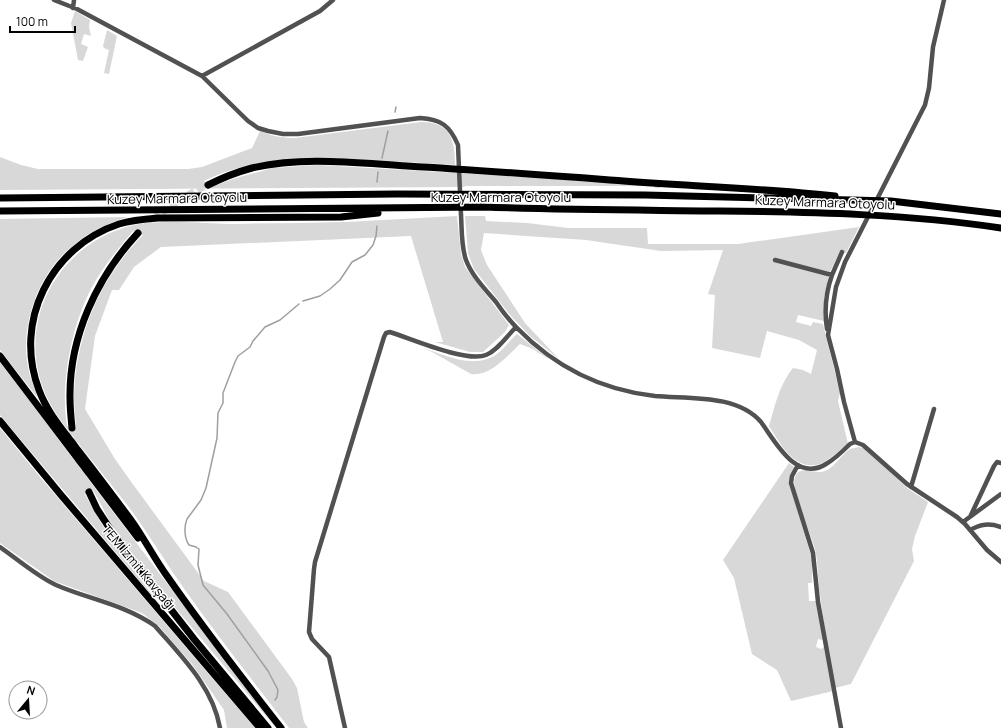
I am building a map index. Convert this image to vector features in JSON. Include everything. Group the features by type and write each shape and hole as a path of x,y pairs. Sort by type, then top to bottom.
{"highway":[{"path":"208,185 240,172 266,166 300,162 333,162 432,167 678,185 784,190 891,201"},
{"name":"Kuzey Marmara Otoyolu","path":"0,198 467,194 665,195 891,201 1001,214"},
{"name":"Kuzey Marmara Otoyolu","path":"0,211 41,212 484,207 890,215 1001,228"},
{"path":"280,728 167,576 133,522 56,421 40,392 31,366 31,328 42,293 60,264 79,246 95,235 106,229 131,221 141,219 341,217 416,208"},
{"path":"72,428 70,380 76,343 85,316 103,278 121,252 138,233"},
{"name":"TEM İzmit Kavşağı","path":"0,356 167,576"},
{"name":"TEM İzmit Kavşağı","path":"0,421 66,501 260,728"},
{"path":"89,492 97,509 122,547 194,639 268,728"}],"street":[{"path":"54,0 154,49 202,76 248,121 258,128 268,132 298,134 383,123 429,119 439,121 454,134 458,145 462,231 464,250 471,271 516,327 531,341 576,373 600,384 642,394 715,400 746,410 757,417 787,458 798,465 810,468 821,467 850,444 855,442 863,445 870,449 911,487 963,522 987,550 1001,562"},
{"path":"73,8 74,0"},
{"path":"202,76 320,11 333,0"},
{"path":"828,335 833,300 838,281 859,234 919,119 926,101 929,88 933,47 944,0"},
{"path":"842,252 832,275 826,298 826,320 828,335 855,442"},
{"path":"775,260 832,275"},
{"path":"345,728 330,657 312,639 309,632 315,562 384,336 386,333 390,332 457,354 468,357 478,357 493,351 516,327"},
{"path":"911,487 934,409"},
{"path":"971,515 996,462 1001,463"},
{"path":"798,465 792,476 791,483 813,553 818,602 841,728"},
{"path":"963,522 1000,496"},
{"path":"970,530 983,524 1000,525"},
{"path":"0,548 55,585 132,613 154,626 193,669 217,714 220,728"}],"shaded area":[{"path":"75,11 90,20 89,27 91,36 84,34 81,44 88,47 83,61 78,60 71,23"},
{"path":"107,30 117,36 109,74 104,73 109,50 103,46"},
{"path":"421,122 439,125 449,134 454,147 455,165 323,158 282,160 243,167 204,181 211,187 236,178 273,168 318,165 660,186 660,188 655,188 654,186 465,186 0,190 0,157 21,165 38,169 188,169 202,167 252,148 260,131 286,138 295,138"},
{"path":"457,216 461,254 465,267 509,325 505,332 483,352 470,352 435,342 443,342 411,236 161,247 134,267 119,290 112,290 95,336 85,409 115,459 204,581 228,592 292,679 297,688 304,722 308,728 289,728 178,581 134,514 67,429 54,410 41,382 36,357 36,332 41,309 51,287 65,267 82,250 103,237 126,227 139,224 166,222 236,224 346,222","holes":["133,231 143,235 114,270 93,309 85,330 76,373 74,396 76,430 67,426 65,393 69,357 77,322 90,291 110,260"]},
{"path":"465,216 485,216 486,221 527,223 568,228 647,228 648,244 738,244 859,227 846,253 840,251 830,272 774,258 773,261 829,275 824,297 824,321 798,315 796,322 811,326 813,322 823,324 840,393 838,401 848,444 820,464 803,464 795,460 783,448 769,426 784,381 793,368 803,370 811,374 817,350 799,340 767,331 760,358 712,348 715,295 708,294 723,250 661,251 586,240 484,233 481,250 487,265 525,323 559,359 530,336 510,315 474,269 468,253"},
{"path":"127,217 93,232 81,239 63,254 53,266 38,292 32,307 26,337 26,352 29,373 37,397 0,350 0,219"},
{"path":"517,334 551,361 533,349 520,344 492,369 478,374 471,374 421,347 459,360 479,361 488,359 497,354"},
{"path":"0,362 276,728 137,562 113,527 93,490 85,494 94,510 112,540 165,611 0,415"},
{"path":"0,428 40,477 255,728 227,728 224,710 192,664 159,626 142,613 54,581 0,543"},
{"path":"859,447 866,449 907,488 928,502 915,536 912,549 914,561 851,684 835,688 823,618 816,552 801,511 794,483 797,473 800,471 825,471 832,467 850,449"},
{"path":"789,463 794,467 790,486 812,559 812,583 808,583 809,601 816,601 823,639 818,639 816,647 821,649 824,647 833,691 791,701 777,670 752,654 734,578 723,560"}],"waterway":[{"path":"395,112 396,107"},
{"path":"382,158 388,131"},
{"path":"377,182 378,172"},
{"path":"303,301 320,296 330,289 340,280 352,262 365,255 373,245 377,226"},
{"path":"275,700 278,690 268,671 227,614 203,585 198,565 199,549 189,545 185,536 185,528 187,519 201,500 206,488 217,438 218,413 223,403 223,393 238,356 250,347 265,327 280,320 299,304"}],"tunnel":[{"path":"138,233 171,206 208,185"},
{"path":"72,428 74,446"},
{"path":"78,460 89,492"}]}
